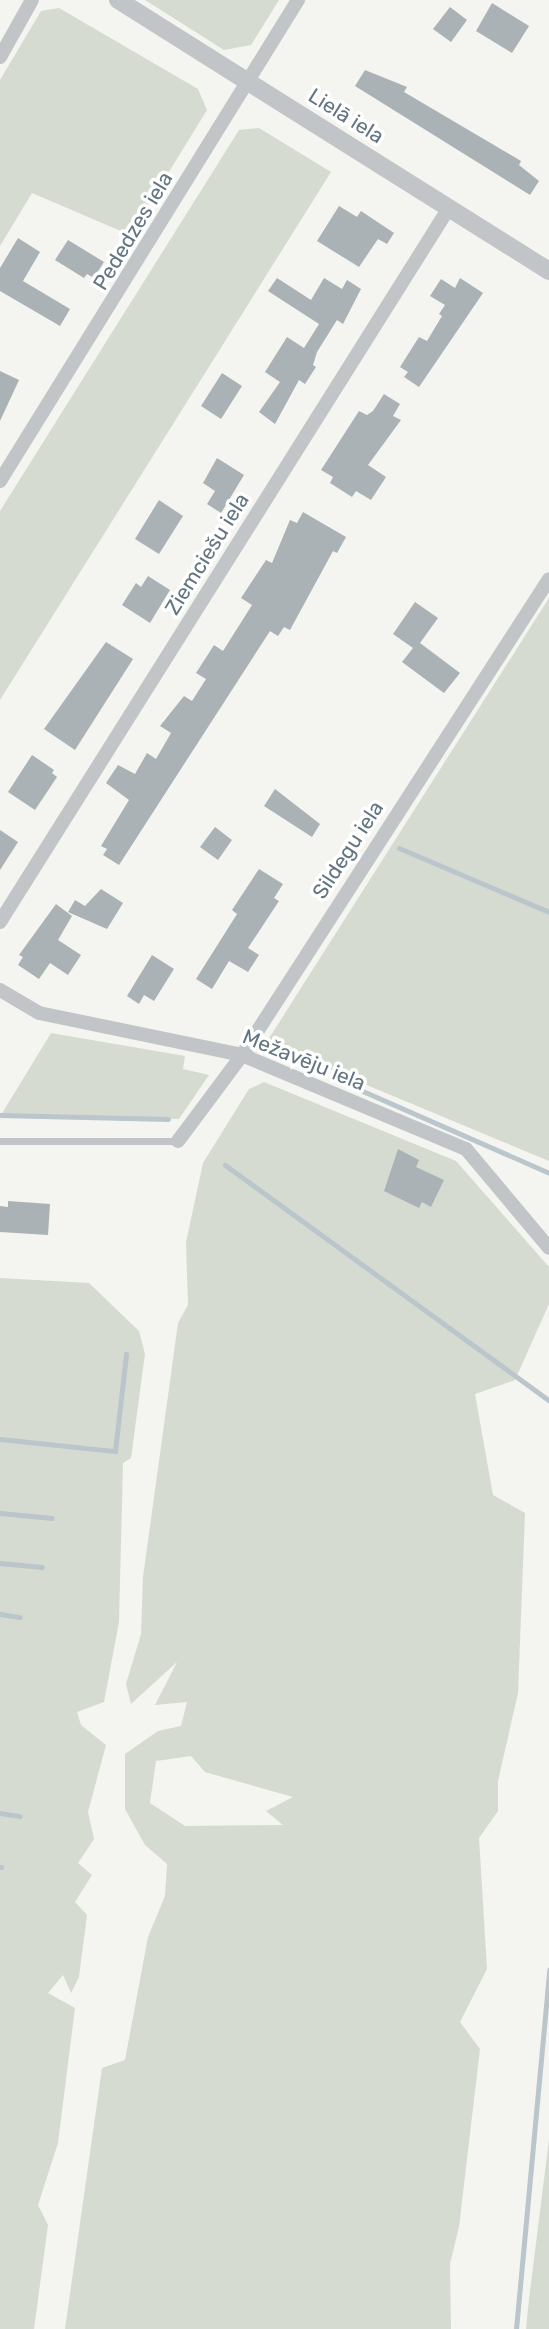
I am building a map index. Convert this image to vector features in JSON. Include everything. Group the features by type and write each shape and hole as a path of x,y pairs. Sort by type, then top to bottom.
{"street":[{"path":"0,57 32,0"},
{"name":"Lielā iela","path":"118,0 549,271"},
{"name":"Pededzes iela","path":"0,481 298,0"},
{"name":"Ziemciešu iela","path":"0,922 449,208"},
{"name":"Sildegu iela","path":"177,1141 242,1055 549,579"},
{"name":"Mežavēju iela","path":"0,990 39,1013 242,1055 466,1149 549,1248"}],"lane":[{"path":"0,1141 177,1141"}],"shaded area":[{"path":"145,0 279,0 251,45 224,50"},
{"path":"59,8 198,89 207,110 130,235 32,193 0,246 0,80 41,11"},
{"path":"259,128 331,172 0,700 0,511 239,130"},
{"path":"549,598 549,1161 266,1043"},
{"path":"51,1033 185,1056 183,1069 209,1075 179,1119 1,1115"},
{"path":"264,1082 456,1161 549,1267 549,1304 515,1380 475,1394 493,1495 525,1513 518,1693 498,1781 498,1811 479,1838 487,1969 460,2022 480,2049 459,2227 450,2264 451,2329 65,2329 102,2068 125,2060 148,1937 165,1896 167,1864 145,1845 125,1809 125,1754 158,1731 181,1726 187,1702 155,1705 177,1662 131,1704 126,1684 141,1634 143,1577 178,1323 188,1305 186,1242 203,1163 249,1089","holes":["191,1756 205,1772 293,1797 266,1811 283,1825 185,1826 150,1803 156,1761"]},
{"path":"0,1278 89,1283 139,1331 145,1354 131,1458 123,1463 119,1622 104,1702 77,1712 81,1725 106,1745 88,1812 94,1839 78,1863 92,1875 75,1902 87,1915 79,1977 71,1993 63,1975 48,1993 75,2008 58,2143 38,2205 48,2225 34,2329 0,2329"},
{"path":"549,2139 549,2329 526,2329 529,2299"}],"building":[{"path":"492,3 529,26 512,53 476,31"},
{"path":"450,7 467,20 451,42 433,29"},
{"path":"365,70 407,87 404,92 521,161 519,165 539,181 530,195 355,86"},
{"path":"339,206 357,217 361,211 394,233 387,244 378,239 359,267 317,241"},
{"path":"18,238 40,252 23,281 70,309 60,326 0,291 0,268"},
{"path":"68,240 104,262 94,278 87,274 84,278 55,260"},
{"path":"277,278 311,300 324,278 342,289 347,280 361,289 343,324 337,320 317,352 313,365 316,367 305,384 299,380 275,424 259,412 280,382 265,372 287,337 304,348 319,324 268,291"},
{"path":"460,278 483,293 419,387 404,377 408,372 400,367 419,337 427,341 442,316 439,314 445,305 430,296 441,279 455,288"},
{"path":"0,371 19,380 0,421"},
{"path":"222,373 242,386 221,419 201,406"},
{"path":"384,394 400,404 393,416 401,420 368,465 386,477 371,500 356,491 352,497 330,483 333,477 321,470 359,411 367,415 373,411"},
{"path":"217,458 244,475 221,513 207,504 215,491 203,483"},
{"path":"159,500 183,516 159,554 135,539"},
{"path":"303,512 346,537 337,553 333,551 290,630 284,627 278,636 270,631 119,865 103,855 107,849 101,846 129,800 106,783 118,765 135,774 147,753 156,759 171,733 160,726 184,696 192,701 206,679 196,673 214,645 223,651 252,605 241,598 266,560 272,563 290,520 297,523"},
{"path":"148,576 170,590 150,623 122,605 136,583 141,587"},
{"path":"415,602 438,618 420,643 460,673 444,693 402,662 413,648 393,634"},
{"path":"106,642 133,659 75,750 44,729"},
{"path":"32,755 54,770 52,773 57,777 35,810 8,792"},
{"path":"275,789 320,824 312,837 264,806"},
{"path":"215,827 232,840 218,860 200,847"},
{"path":"0,830 18,842 0,870"},
{"path":"259,869 283,884 274,898 279,901 248,948 259,955 248,972 229,961 212,989 196,979 237,914 232,910"},
{"path":"101,889 123,903 107,929 68,912 75,900 85,906"},
{"path":"56,904 72,916 58,940 81,955 68,975 50,963 39,979 18,965 23,957 19,955"},
{"path":"152,955 174,969 154,1001 144,995 139,1004 127,996"},
{"path":"398,1149 419,1160 416,1167 444,1180 431,1207 422,1202 419,1208 384,1191"},
{"path":"8,1201 50,1204 48,1235 0,1232 0,1206 8,1207"}],"waterway":[{"path":"399,848 549,912"},
{"path":"358,1089 549,1173"},
{"path":"0,1115 168,1119"},
{"path":"225,1165 549,1400"},
{"path":"0,1439 115,1451 126,1354"},
{"path":"0,1513 52,1518"},
{"path":"0,1563 42,1567"},
{"path":"0,1614 20,1617"},
{"path":"0,1813 20,1816"},
{"path":"516,2329 549,1970"}]}
